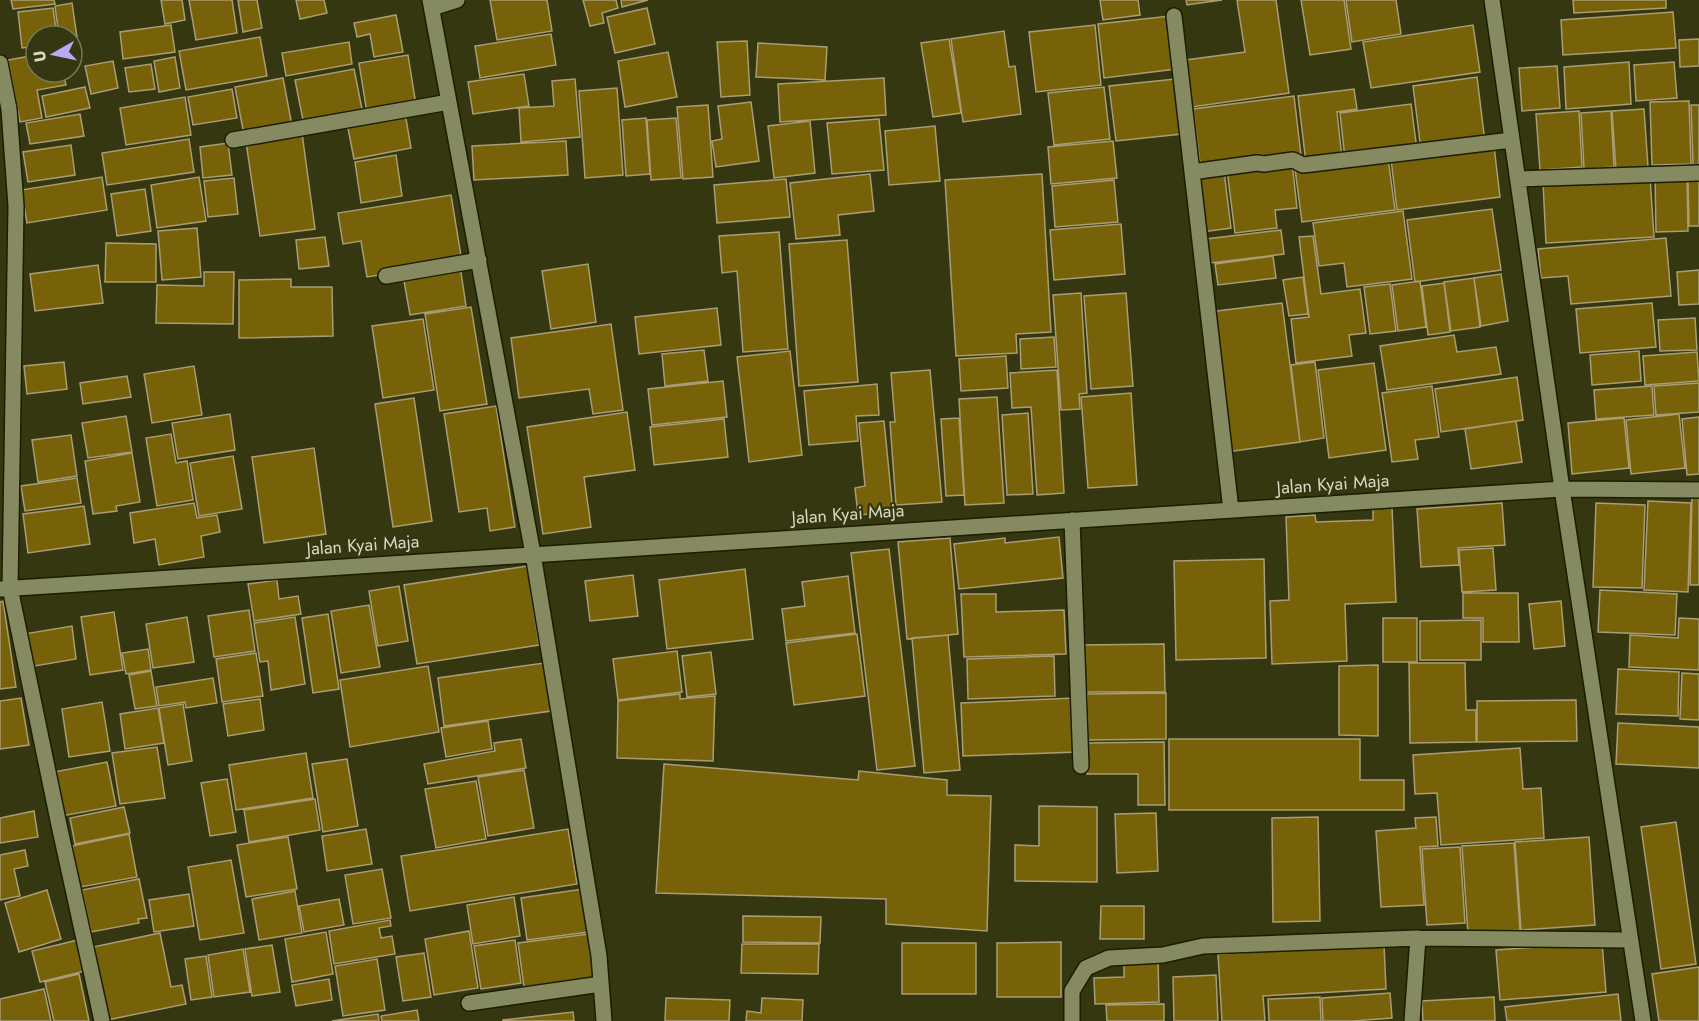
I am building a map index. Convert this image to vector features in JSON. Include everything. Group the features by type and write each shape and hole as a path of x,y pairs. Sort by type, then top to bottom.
{"street":[{"path":"457,0 431,4 533,554 599,956 604,1021"},
{"path":"1492,0 1562,489 1643,1021"},
{"path":"1174,16 1231,510"},
{"path":"0,63 9,109 16,206 5,588 102,1021"},
{"path":"233,140 449,102"},
{"path":"1192,172 1293,160 1304,165 1512,140"},
{"path":"1518,179 1699,173"},
{"path":"386,276 478,260"},
{"name":"Jalan Kyai Maja","path":"5,588 1562,489 1699,490"},
{"path":"1072,520 1081,766"},
{"path":"1072,1021 1072,991 1086,968 1109,958 1163,956 1211,945 1418,938 1630,940"},
{"path":"1412,1021 1418,938"},
{"path":"469,1003 601,984"}],"building":[{"path":"11,0 54,0 55,4 13,9"},
{"path":"161,0 182,0 185,20 165,24"},
{"path":"189,0 232,0 237,33 196,40"},
{"path":"238,0 257,0 262,28 243,32"},
{"path":"296,0 324,0 327,13 300,19"},
{"path":"490,0 547,0 552,31 497,40"},
{"path":"583,0 616,0 618,8 602,13 604,23 590,26"},
{"path":"621,0 648,0 622,7"},
{"path":"1100,0 1138,0 1140,15 1103,20"},
{"path":"1186,0 1222,0 1187,5"},
{"path":"1237,0 1276,0 1289,93 1192,107 1186,60 1245,52"},
{"path":"1301,0 1344,0 1351,49 1310,55"},
{"path":"1346,0 1396,0 1401,34 1352,42"},
{"path":"1573,0 1666,0 1666,8 1574,13"},
{"path":"72,3 75,24 57,24 55,6"},
{"path":"53,8 55,24 24,24 24,48 22,48 18,12"},
{"path":"647,8 655,44 615,53 607,17"},
{"path":"1673,12 1676,48 1563,55 1561,20"},
{"path":"396,15 403,52 374,57 370,34 357,37 354,23"},
{"path":"1170,16 1176,69 1104,78 1098,24"},
{"path":"171,25 175,52 123,59 120,32"},
{"path":"1095,25 1101,85 1036,92 1029,32"},
{"path":"1473,25 1480,72 1371,88 1363,42"},
{"path":"1004,31 1009,67 1015,66 1021,114 963,122 951,39"},
{"path":"551,34 556,65 480,78 475,46"},
{"path":"260,37 267,76 186,90 179,51"},
{"path":"949,39 961,113 933,117 921,43"},
{"path":"1699,39 1699,66 1680,67 1679,40"},
{"path":"747,41 750,95 721,97 717,42"},
{"path":"349,42 352,64 286,76 282,53"},
{"path":"758,43 827,47 825,80 756,77"},
{"path":"668,52 677,97 625,107 618,61"},
{"path":"408,55 416,105 367,113 359,63"},
{"path":"24,57 24,84 66,84 37,90 42,118 20,122 8,60"},
{"path":"175,57 180,88 159,92 154,61"},
{"path":"113,61 118,88 91,94 85,66"},
{"path":"1629,62 1631,104 1566,109 1564,67"},
{"path":"1674,62 1677,98 1636,101 1634,65"},
{"path":"151,64 155,89 129,92 125,68"},
{"path":"1557,66 1560,108 1522,111 1519,68"},
{"path":"354,69 363,114 304,125 295,80"},
{"path":"524,74 529,106 473,114 468,82"},
{"path":"1477,77 1485,142 1421,150 1413,86"},
{"path":"283,78 292,126 244,135 235,87"},
{"path":"884,78 886,115 780,122 778,84"},
{"path":"575,79 580,137 521,142 519,108 554,106 552,81"},
{"path":"1175,79 1182,134 1116,141 1109,86"},
{"path":"85,87 90,108 46,117 42,96"},
{"path":"1104,87 1110,139 1054,145 1048,93"},
{"path":"617,88 623,175 585,178 579,91"},
{"path":"232,89 237,118 193,125 188,97"},
{"path":"1354,89 1357,109 1337,112 1342,158 1306,163 1298,96"},
{"path":"1294,96 1301,155 1263,159 1263,155 1200,163 1193,109"},
{"path":"185,97 191,135 126,145 120,108"},
{"path":"1689,101 1691,164 1652,165 1650,102"},
{"path":"751,102 759,161 716,167 712,141 722,139 718,106"},
{"path":"1411,104 1417,150 1345,159 1340,113"},
{"path":"708,105 713,177 683,179 677,107"},
{"path":"1691,105 1699,105 1699,165 1693,165"},
{"path":"1644,109 1648,167 1616,170 1612,111"},
{"path":"1579,111 1582,167 1540,170 1536,114"},
{"path":"1611,111 1614,167 1584,169 1581,113"},
{"path":"405,113 411,148 354,159 347,123"},
{"path":"80,114 84,136 30,144 26,123"},
{"path":"646,118 650,174 626,176 622,120"},
{"path":"676,118 681,178 651,180 647,120"},
{"path":"879,119 884,170 832,174 827,123"},
{"path":"810,121 815,173 774,178 768,126"},
{"path":"935,126 940,181 889,185 885,131"},
{"path":"302,133 315,229 260,236 246,142"},
{"path":"189,139 194,172 107,185 102,153"},
{"path":"566,141 568,175 474,180 472,146"},
{"path":"1113,141 1117,178 1051,184 1048,147"},
{"path":"228,143 232,175 203,178 200,147"},
{"path":"71,145 75,175 28,182 23,152"},
{"path":"1494,146 1500,197 1397,210 1391,159"},
{"path":"396,155 402,196 361,203 355,162"},
{"path":"1388,158 1395,210 1302,222 1295,169"},
{"path":"1292,162 1297,208 1275,210 1277,228 1235,233 1227,170"},
{"path":"1224,171 1231,228 1202,232 1195,175"},
{"path":"870,174 874,211 838,215 840,235 796,239 790,183"},
{"path":"1042,174 1051,332 1016,334 1017,353 956,356 945,180"},
{"path":"1655,175 1687,175 1688,231 1656,232"},
{"path":"102,177 107,210 27,223 21,190"},
{"path":"199,177 206,221 157,228 151,185"},
{"path":"1650,177 1654,237 1546,243 1543,183"},
{"path":"234,178 238,214 208,217 204,181"},
{"path":"1699,178 1699,226 1689,226 1688,179"},
{"path":"786,179 790,217 717,223 714,185"},
{"path":"1114,180 1118,222 1055,227 1052,186"},
{"path":"145,189 151,231 117,236 111,194"},
{"path":"451,195 462,262 367,277 361,241 343,244 338,213"},
{"path":"1492,209 1501,270 1415,282 1407,220"},
{"path":"1403,211 1412,279 1347,287 1344,263 1319,266 1313,223"},
{"path":"1121,224 1125,274 1054,280 1050,230"},
{"path":"197,228 201,277 162,280 158,231"},
{"path":"1281,230 1284,254 1210,263 1206,239"},
{"path":"779,232 788,349 743,352 737,271 722,273 719,236"},
{"path":"1313,236 1321,294 1360,289 1366,333 1349,335 1352,356 1296,363 1291,319 1309,317 1299,237"},
{"path":"325,237 329,266 299,269 296,240"},
{"path":"1666,238 1671,296 1571,304 1568,276 1541,278 1538,249"},
{"path":"847,240 858,382 799,386 789,244"},
{"path":"106,243 156,244 156,282 105,282"},
{"path":"1273,256 1276,278 1218,285 1215,264"},
{"path":"588,264 596,322 551,329 542,271"},
{"path":"98,265 103,303 35,311 30,274"},
{"path":"460,266 466,306 410,315 403,275"},
{"path":"1699,270 1699,304 1679,305 1677,272"},
{"path":"204,272 234,272 233,324 156,323 157,285 204,286"},
{"path":"1501,274 1508,321 1481,326 1474,278"},
{"path":"1303,277 1308,314 1289,316 1283,280"},
{"path":"1474,278 1480,327 1451,331 1444,282"},
{"path":"291,279 291,287 332,287 333,336 239,338 239,280"},
{"path":"1420,281 1426,327 1398,331 1392,285"},
{"path":"1444,283 1450,332 1428,335 1422,286"},
{"path":"1390,284 1396,331 1370,334 1364,287"},
{"path":"1081,293 1087,393 1079,394 1080,409 1061,410 1053,295"},
{"path":"1126,293 1133,386 1091,389 1084,296"},
{"path":"1282,303 1300,442 1227,452 1209,312"},
{"path":"1652,303 1656,347 1580,353 1576,309"},
{"path":"471,307 487,404 440,411 425,314"},
{"path":"717,308 721,345 639,354 635,317"},
{"path":"1695,318 1697,350 1660,351 1658,320"},
{"path":"423,319 434,390 383,398 372,326"},
{"path":"611,324 623,410 593,414 589,389 519,398 511,338"},
{"path":"1454,335 1457,352 1496,347 1501,374 1387,390 1380,346"},
{"path":"1054,337 1056,367 1021,369 1020,339"},
{"path":"704,350 708,381 665,386 662,354"},
{"path":"790,351 802,455 749,462 737,357"},
{"path":"1639,351 1641,381 1592,385 1590,355"},
{"path":"1697,352 1699,381 1645,385 1643,356"},
{"path":"1006,356 1008,388 961,391 959,359"},
{"path":"64,362 67,389 27,394 24,366"},
{"path":"1315,362 1324,438 1300,442 1291,365"},
{"path":"1374,363 1386,450 1329,458 1318,370"},
{"path":"194,366 202,415 152,423 144,374"},
{"path":"930,370 942,502 896,505 890,422 895,422 891,373"},
{"path":"1057,370 1064,493 1037,495 1031,407 1012,408 1010,373"},
{"path":"127,376 131,397 83,404 80,383"},
{"path":"1517,377 1523,420 1441,432 1435,389"},
{"path":"723,381 727,417 652,425 648,389"},
{"path":"1699,383 1699,412 1656,415 1654,386"},
{"path":"877,384 879,415 856,416 858,441 809,445 804,391"},
{"path":"1432,386 1439,437 1415,440 1418,459 1392,462 1382,393"},
{"path":"1652,386 1654,415 1596,419 1594,390"},
{"path":"1131,393 1137,485 1088,488 1081,397"},
{"path":"997,397 1004,503 965,505 959,399"},
{"path":"414,398 432,521 393,527 375,404"},
{"path":"496,406 515,527 490,531 487,508 459,512 444,414"},
{"path":"627,412 635,470 584,477 591,527 543,534 527,427"},
{"path":"1028,413 1033,494 1007,495 1002,415"},
{"path":"230,414 235,450 178,459 172,423"},
{"path":"1679,414 1685,468 1631,474 1626,420"},
{"path":"126,416 132,452 88,458 82,423"},
{"path":"1699,417 1699,474 1687,475 1682,419"},
{"path":"959,418 964,495 946,496 941,419"},
{"path":"1624,418 1629,468 1572,474 1568,423"},
{"path":"724,419 728,457 654,465 650,427"},
{"path":"884,421 893,512 858,515 855,488 865,486 859,423"},
{"path":"1516,421 1522,462 1471,469 1465,429"},
{"path":"171,434 176,463 187,461 193,500 157,506 146,438"},
{"path":"71,435 77,476 38,482 32,440"},
{"path":"314,448 326,534 264,543 252,457"},
{"path":"132,453 140,502 116,506 117,511 93,514 85,461"},
{"path":"233,456 242,509 199,516 190,463"},
{"path":"77,478 81,503 25,511 21,486"},
{"path":"1692,494 1699,494 1699,585 1690,585"},
{"path":"1648,501 1691,503 1688,592 1644,590"},
{"path":"194,503 197,518 217,515 220,532 201,536 204,557 159,565 155,539 134,543 130,513"},
{"path":"1502,503 1505,545 1458,548 1459,565 1421,567 1417,509"},
{"path":"1596,503 1645,505 1642,588 1593,587"},
{"path":"84,506 90,544 28,553 23,514"},
{"path":"1392,507 1396,602 1345,604 1347,661 1272,664 1270,601 1289,600 1286,517 1315,515 1316,522 1373,520 1373,508"},
{"path":"1059,537 1063,578 959,589 954,544 1005,538 1005,543"},
{"path":"950,538 958,634 907,639 898,542"},
{"path":"1493,548 1496,590 1462,592 1459,550"},
{"path":"889,549 915,766 877,770 851,553"},
{"path":"1264,559 1266,658 1176,660 1174,561"},
{"path":"527,566 539,645 417,664 404,585"},
{"path":"745,569 753,639 667,649 659,580"},
{"path":"633,575 638,616 590,621 585,581"},
{"path":"848,576 855,633 786,641 782,609 805,606 802,582"},
{"path":"277,580 279,599 298,596 301,614 254,621 248,584"},
{"path":"399,586 408,641 378,646 369,591"},
{"path":"1600,590 1677,594 1675,635 1598,632"},
{"path":"1463,593 1518,593 1519,642 1483,642 1483,618 1463,618"},
{"path":"961,594 996,594 996,612 1064,610 1066,654 964,657"},
{"path":"3,601 16,687 0,689 0,602"},
{"path":"1561,601 1565,646 1534,649 1529,604"},
{"path":"369,605 380,667 341,673 331,611"},
{"path":"249,610 255,651 214,657 208,616"},
{"path":"114,612 123,670 90,675 81,617"},
{"path":"328,614 339,689 313,693 302,618"},
{"path":"187,617 194,662 153,668 146,624"},
{"path":"295,617 305,684 271,690 268,661 260,662 254,623"},
{"path":"1383,618 1417,618 1417,662 1383,662"},
{"path":"1679,618 1699,619 1699,670 1629,667 1630,635 1678,638"},
{"path":"1481,620 1481,660 1420,660 1420,621"},
{"path":"72,626 76,659 29,667 24,634"},
{"path":"857,634 865,696 794,705 786,643"},
{"path":"948,635 960,770 924,773 912,638"},
{"path":"1164,644 1165,692 1081,692 1081,645"},
{"path":"148,649 151,670 126,674 122,653"},
{"path":"677,651 682,692 618,700 613,659"},
{"path":"711,652 716,694 687,697 682,656"},
{"path":"256,653 263,696 222,702 216,659"},
{"path":"1054,656 1055,696 968,699 967,659"},
{"path":"544,663 551,711 444,726 438,678"},
{"path":"1409,663 1465,663 1466,710 1476,710 1476,742 1410,743"},
{"path":"1378,665 1378,736 1339,735 1339,666"},
{"path":"428,666 439,732 350,747 340,680"},
{"path":"1618,669 1679,672 1678,716 1616,714"},
{"path":"151,671 157,706 135,709 129,675"},
{"path":"1682,673 1699,674 1699,720 1680,719"},
{"path":"213,678 217,703 186,708 185,702 159,706 156,687"},
{"path":"1166,693 1166,739 1088,740 1087,694"},
{"path":"680,694 680,699 715,696 713,761 617,758 618,701"},
{"path":"21,698 29,745 0,749 0,701"},
{"path":"1075,698 1078,752 963,756 961,703"},
{"path":"260,699 264,730 228,736 223,704"},
{"path":"1576,700 1577,741 1477,742 1477,701"},
{"path":"102,702 110,751 69,757 62,709"},
{"path":"183,704 192,761 168,765 159,708"},
{"path":"158,708 164,743 125,749 120,714"},
{"path":"488,721 492,749 446,757 441,728"},
{"path":"1618,723 1699,727 1699,768 1616,764"},
{"path":"521,739 526,768 428,784 424,764 495,751 494,743"},
{"path":"1169,739 1360,739 1360,780 1404,780 1404,810 1169,810"},
{"path":"1164,742 1165,805 1138,805 1138,774 1087,774 1087,743"},
{"path":"157,747 165,798 120,804 112,753"},
{"path":"1520,748 1523,789 1541,788 1544,838 1441,845 1437,793 1415,794 1413,755"},
{"path":"306,753 313,798 236,810 229,765"},
{"path":"347,759 358,826 323,832 312,764"},
{"path":"107,762 116,806 62,816 54,772"},
{"path":"664,764 858,780 859,771 947,780 947,795 991,796 987,931 886,924 886,899 656,893"},
{"path":"524,770 534,828 488,836 478,777"},
{"path":"227,779 236,832 210,836 201,783"},
{"path":"476,781 486,839 436,848 425,789"},
{"path":"315,799 320,830 249,842 244,810"},
{"path":"1039,806 1097,807 1097,882 1015,881 1015,845 1039,846"},
{"path":"124,807 130,833 75,844 70,818"},
{"path":"34,811 38,837 0,843 0,818"},
{"path":"1156,813 1158,871 1117,873 1115,814"},
{"path":"1318,817 1320,921 1273,922 1272,818"},
{"path":"1436,817 1438,846 1420,847 1424,905 1381,907 1376,831 1416,828 1415,818"},
{"path":"1676,822 1696,964 1661,969 1641,827"},
{"path":"366,829 372,864 327,871 322,836"},
{"path":"568,829 577,884 410,911 401,856"},
{"path":"129,834 137,877 80,887 72,846"},
{"path":"288,837 297,889 246,897 237,845"},
{"path":"1589,837 1595,925 1521,930 1515,842"},
{"path":"1514,843 1520,930 1468,934 1462,846"},
{"path":"1460,847 1465,923 1427,925 1422,849"},
{"path":"25,850 28,866 14,869 20,896 0,900 0,855"},
{"path":"231,860 244,933 200,940 188,867"},
{"path":"382,869 391,918 353,924 345,875"},
{"path":"139,879 147,918 138,919 139,923 91,932 82,890"},
{"path":"583,889 589,932 527,940 521,898"},
{"path":"47,890 61,939 19,952 5,903"},
{"path":"295,891 302,933 259,940 252,899"},
{"path":"189,894 194,926 154,932 149,900"},
{"path":"514,897 520,936 473,944 467,905"},
{"path":"339,899 344,925 304,932 299,906"},
{"path":"1101,906 1144,906 1144,939 1100,939"},
{"path":"743,916 821,917 820,943 743,942"},
{"path":"390,920 391,926 379,928 381,938 392,936 395,954 334,964 329,931"},
{"path":"469,931 478,988 434,995 425,939"},
{"path":"326,932 333,974 292,982 285,939"},
{"path":"160,933 171,987 182,985 186,1004 107,1020 93,947"},
{"path":"589,934 595,977 524,987 518,943"},
{"path":"78,940 85,971 40,982 32,951"},
{"path":"515,940 521,983 481,989 474,946"},
{"path":"1061,942 1061,997 997,997 997,943"},
{"path":"1602,942 1606,992 1500,1000 1496,950"},
{"path":"902,943 976,943 976,994 902,994"},
{"path":"742,944 819,944 818,974 741,973"},
{"path":"272,945 280,992 252,996 245,949"},
{"path":"1384,945 1386,989 1263,996 1265,1021 1222,1021 1218,954"},
{"path":"243,949 250,992 214,997 208,955"},
{"path":"424,953 431,997 403,1001 396,957"},
{"path":"206,956 212,997 191,1000 185,959"},
{"path":"377,959 385,1010 343,1016 335,966"},
{"path":"1124,960 1158,960 1159,1002 1095,1004 1094,978 1124,977"},
{"path":"1699,967 1699,1021 1659,1021 1652,974"},
{"path":"79,974 89,1021 54,1021 45,982"},
{"path":"1216,975 1218,1021 1174,1021 1173,977"},
{"path":"329,979 332,1000 296,1006 292,985"},
{"path":"44,989 51,1021 0,1021 0,999"},
{"path":"1390,993 1392,1018 1323,1021 1322,998"},
{"path":"1618,994 1621,1021 1507,1021 1505,1007"},
{"path":"1320,997 1321,1021 1269,1021 1268,999"},
{"path":"1494,997 1495,1021 1423,1021 1422,1001"},
{"path":"666,998 730,1000 729,1021 665,1021"},
{"path":"762,998 803,1000 802,1021 746,1021 747,1011 761,1013"},
{"path":"1164,1004 1164,1021 1107,1021 1106,1005"},
{"path":"417,1010 419,1021 382,1021 381,1016"},
{"path":"573,1012 574,1021 503,1021 503,1020"},
{"path":"378,1014 379,1021 332,1021"}]}
